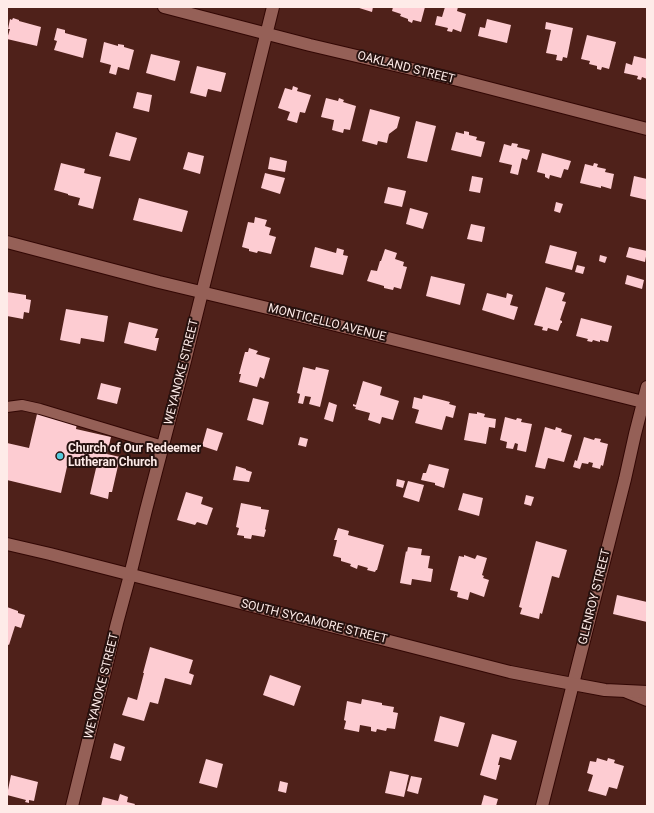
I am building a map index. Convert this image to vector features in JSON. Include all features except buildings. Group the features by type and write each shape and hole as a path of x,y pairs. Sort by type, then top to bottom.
{"street":[{"name":"OAKLAND STREET","path":"164,7 450,78 647,129"},
{"name":"WEYANOKE STREET","path":"72,806 273,7"},
{"name":"MONTICELLO AVENUE","path":"7,242 159,282 645,403"},
{"name":"GLENROY STREET","path":"542,806 645,403 647,388"},
{"name":"SOUTH SYCAMORE STREET","path":"7,544 510,672 605,690 647,692"},
{"name":"SOUTH SYCAMORE STREET","path":"624,691 647,700"}],"lane":[{"path":"7,407 22,405 40,409 163,446"}],"place":[{"name":"Church of Our Redeemer Lutheran Church","path":"60,456"}]}
